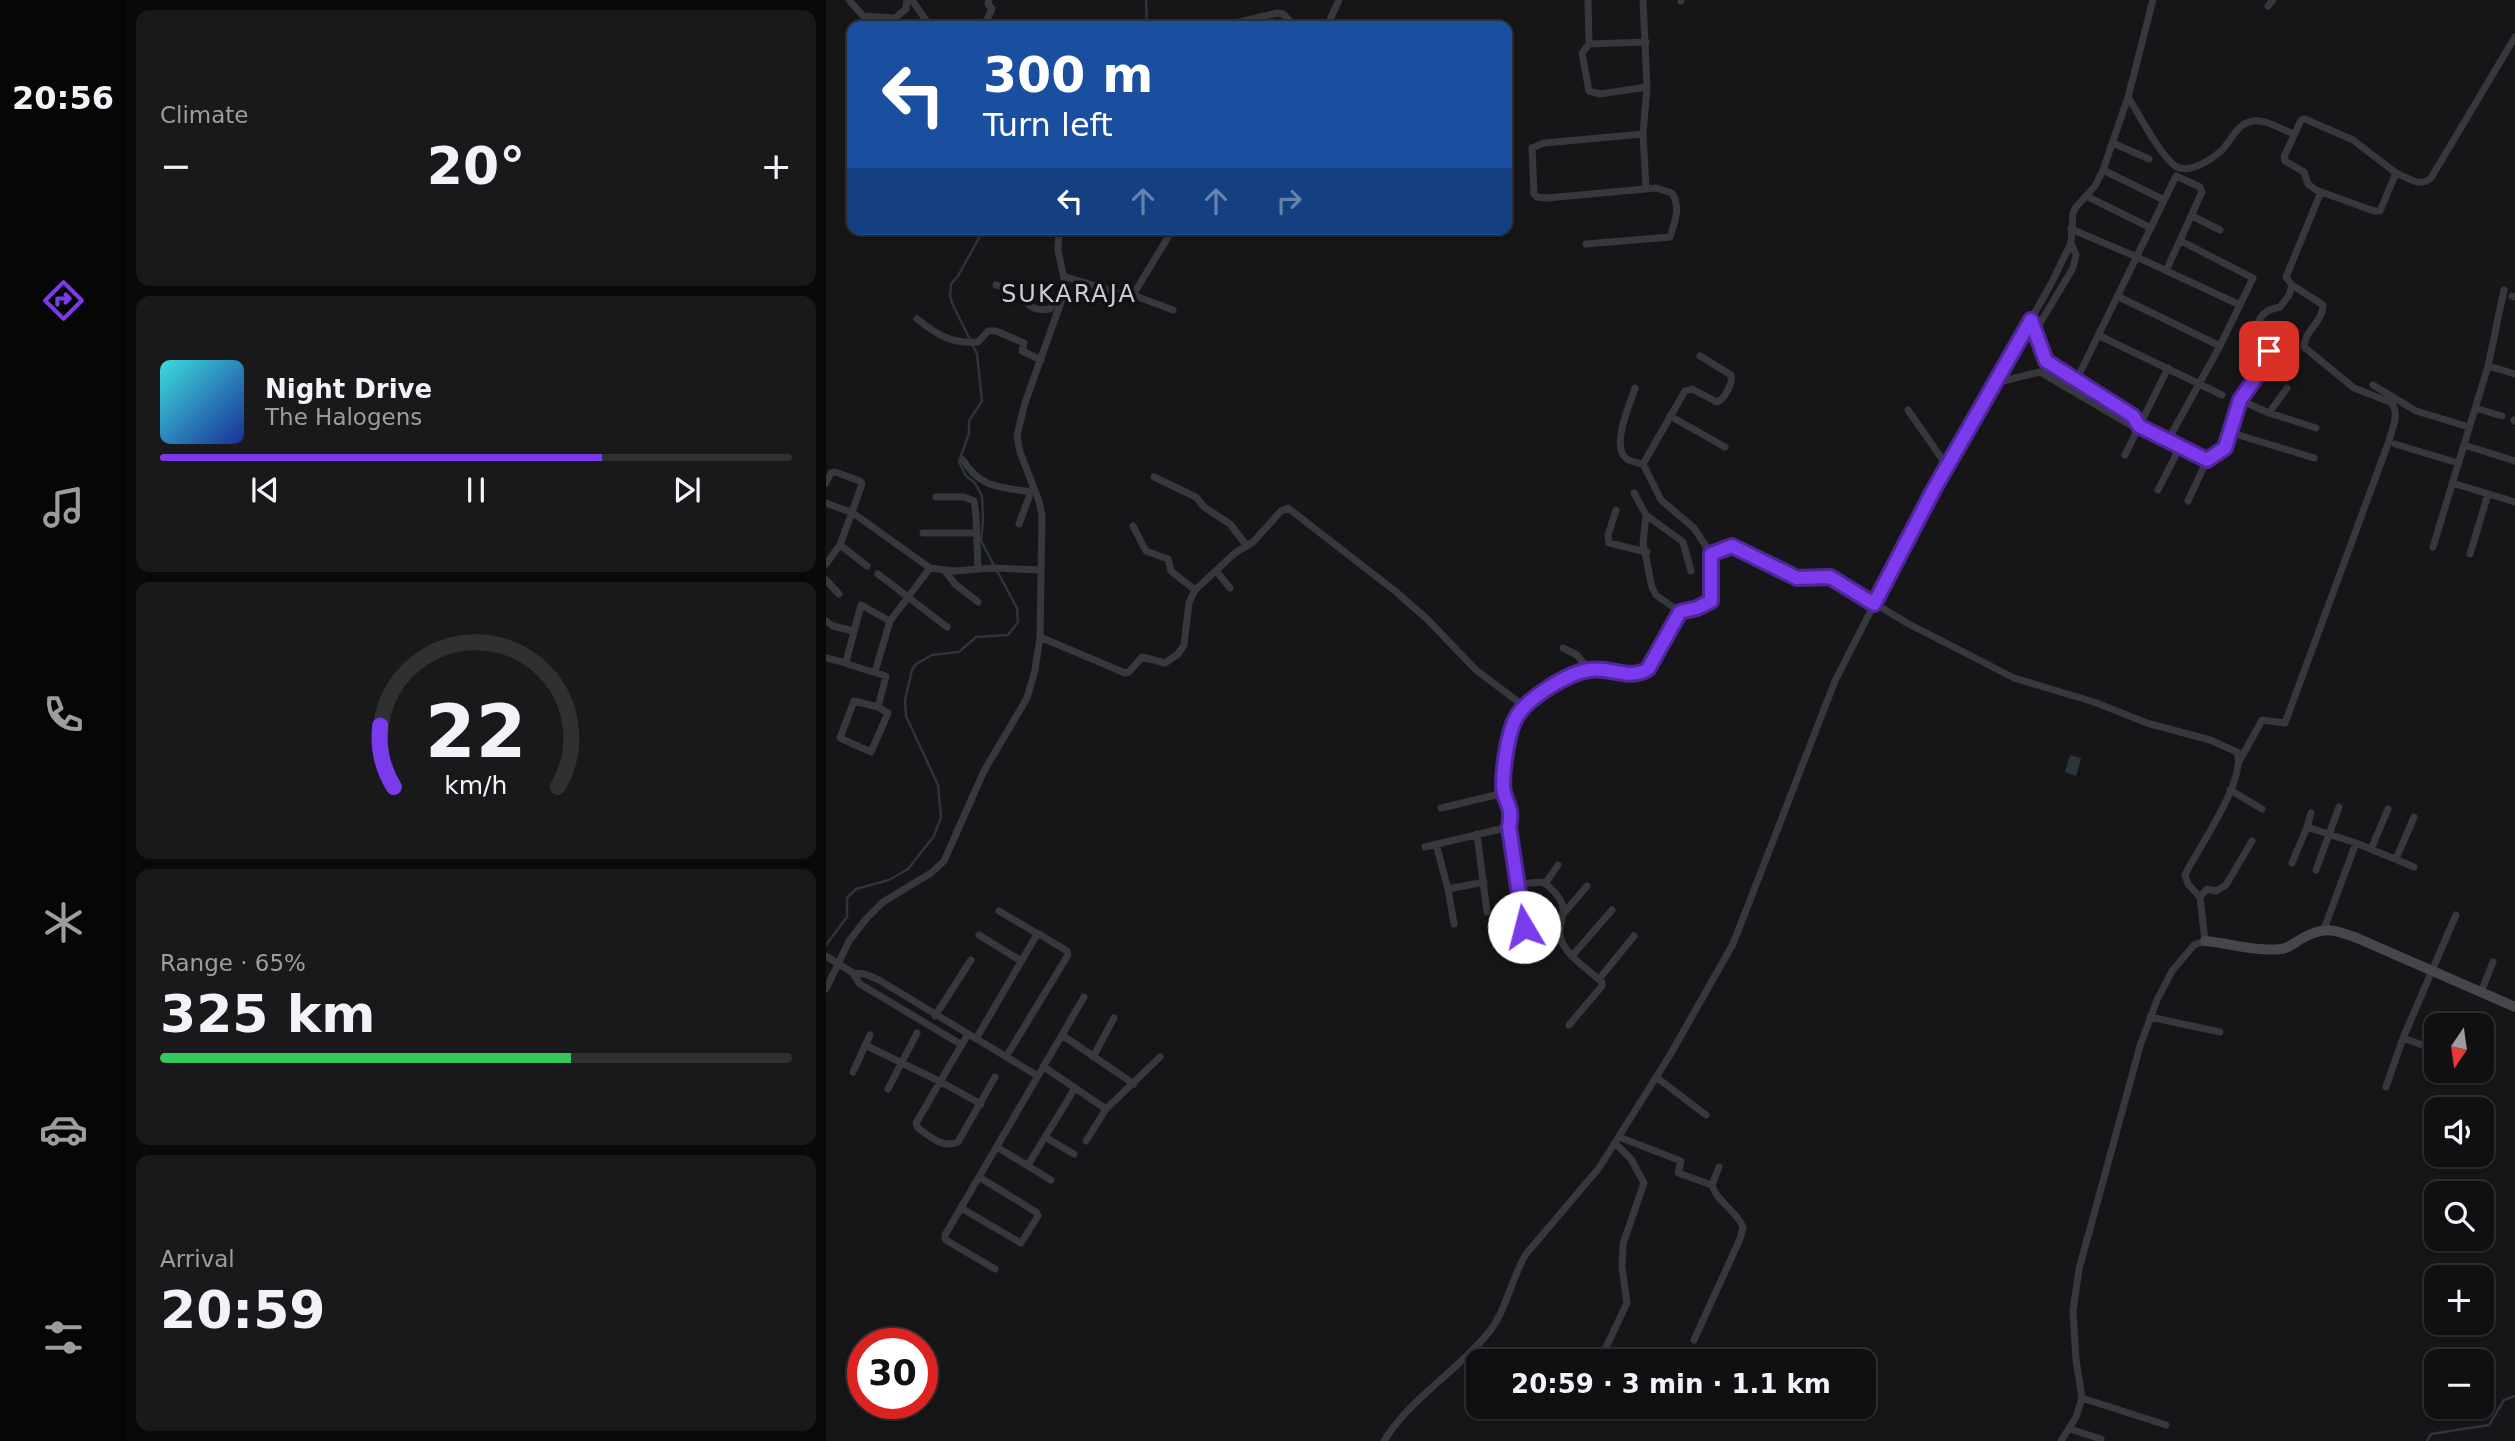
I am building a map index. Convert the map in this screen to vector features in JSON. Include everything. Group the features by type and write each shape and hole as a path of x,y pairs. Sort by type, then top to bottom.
{"street":[{"path":"849,0 863,16 890,18 901,15 910,0 926,21"},
{"path":"986,21 992,9 988,4 989,0"},
{"path":"1329,21 1339,0"},
{"path":"1588,0 1590,44 1582,53 1587,86 1591,93 1647,87"},
{"path":"1643,0 1647,87 1643,134 1646,188"},
{"path":"2036,330 2073,268 2076,255 2071,243 2073,214 2095,186 2103,170 2128,97 2153,0"},
{"path":"1244,21 1277,13 1283,14 1290,21"},
{"path":"2396,173 2382,209 2378,211 2320,192 2308,184 2302,170 2284,159 2301,120 2307,119 2353,140 2396,173 2420,183 2426,182 2431,178 2515,37"},
{"path":"1590,44 1646,41"},
{"path":"2128,97 2161,150 2180,169 2189,169 2215,155 2240,127 2251,122 2261,121 2294,134"},
{"path":"1586,244 1671,237 1676,217 1676,200 1672,192 1646,188 1537,197 1534,194 1531,152 1534,146 1643,134"},
{"path":"2113,143 2148,159"},
{"path":"2103,170 2164,200"},
{"path":"2076,381 2176,176 2197,185 2202,192 2166,271"},
{"path":"2205,941 2200,897 2188,884 2185,875 2230,790 2239,761 2262,720 2285,723 2388,443 2396,411 2395,405 2390,402 2354,388 2304,347 2305,340 2323,313 2323,305 2292,285 2286,277 2320,192"},
{"path":"2086,196 2151,228"},
{"path":"2192,216 2220,230"},
{"path":"2071,229 2240,305"},
{"path":"826,989 849,941 866,919 883,902 931,873 949,854 984,771 1027,698 1040,637 1042,514 1020,452 1017,435 1025,403 1064,295 1066,277 1059,256 1059,235"},
{"path":"1133,295 1169,235"},
{"path":"2168,440 2253,280 2252,275 2181,241"},
{"path":"1384,1441 1414,1405 1488,1333 1501,1313 1526,1254 1591,1178 1617,1140 1733,943 1784,816 1825,703 1947,466 2031,320 2071,243"},
{"path":"1066,277 1133,295 1173,310"},
{"path":"996,285 1020,296 1027,305 1043,310 1050,309 1058,296 1064,295"},
{"path":"2188,501 2210,458 2225,448 2240,400 2269,354 2256,333 2258,319 2267,309 2280,307 2289,295 2292,285"},
{"path":"2432,547 2488,366 2504,290"},
{"path":"2117,296 2220,346"},
{"path":"917,319 941,338 967,343 978,342 988,331 996,331 1024,343 1022,351 1041,360"},
{"path":"2031,320 2046,361 2133,416 2139,426"},
{"path":"2098,335 2222,395"},
{"path":"1643,464 1687,389 1717,402 1731,383 1731,375 1700,356"},
{"path":"2040,372 2046,361"},
{"path":"2488,366 2515,374"},
{"path":"2125,455 2168,368"},
{"path":"1999,382 2040,372 2132,426 2139,426 2180,447 2210,458"},
{"path":"2373,385 2416,411 2469,428"},
{"path":"1527,948 1509,827 1511,810 1504,793 1506,761 1514,722 1525,707 1568,676 1589,670 1605,669 1631,675 1644,671 1655,658 1680,612 1710,602 1712,596 1711,554 1694,528 1661,500 1643,464 1624,457 1620,435 1634,388"},
{"path":"2269,413 2287,388"},
{"path":"2240,400 2269,413 2316,428"},
{"path":"2475,408 2502,416"},
{"path":"1908,410 1947,466"},
{"path":"1670,416 1725,447"},
{"path":"2230,432 2314,458"},
{"path":"2395,444 2458,463"},
{"path":"2463,445 2515,461"},
{"path":"2158,490 2180,447"},
{"path":"963,460 971,473 990,485 1032,489"},
{"path":"826,483 834,472 861,482 862,486 840,545 826,564"},
{"path":"1154,477 1196,497 1201,504 1230,524 1247,546"},
{"path":"2452,483 2515,502"},
{"path":"1019,524 1032,489"},
{"path":"1634,493 1646,515 1683,542 1691,571"},
{"path":"2470,554 2488,494"},
{"path":"936,497 972,499 975,507 978,569"},
{"path":"826,503 853,513 930,568 945,571 1041,570"},
{"path":"1040,637 1125,673 1142,657 1162,663 1168,662 1184,645 1189,603 1195,590 1235,553 1247,546 1281,511 1290,508 1395,591 1427,619 1476,670 1525,707"},
{"path":"1616,510 1608,535 1609,543 1647,552"},
{"path":"1646,515 1643,543 1647,552 1649,579 1656,595 1680,612"},
{"path":"1133,526 1146,551 1168,559 1171,572 1195,590"},
{"path":"923,533 976,533"},
{"path":"840,545 867,566"},
{"path":"1711,554 1732,546 1797,578 1830,577 1874,604 2014,678 2094,702 2147,723 2223,744 2237,752 2239,761"},
{"path":"875,672 890,621 930,568"},
{"path":"945,571 955,584 978,602"},
{"path":"1217,572 1230,588"},
{"path":"878,574 947,627"},
{"path":"826,580 839,594"},
{"path":"846,663 861,605 890,621"},
{"path":"826,621 833,626 853,631"},
{"path":"1563,648 1577,655 1589,670"},
{"path":"826,658 886,677 878,707"},
{"path":"854,701 878,707 888,714 873,752 840,738 854,701"},
{"path":"2230,790 2262,809"},
{"path":"1441,808 1504,793"},
{"path":"2316,870 2339,807"},
{"path":"2371,849 2388,809"},
{"path":"2292,863 2311,813"},
{"path":"2396,859 2414,817"},
{"path":"1425,847 1509,827"},
{"path":"2307,827 2356,843 2414,867"},
{"path":"1478,834 1486,912"},
{"path":"2200,897 2207,889 2216,891 2226,885 2252,841"},
{"path":"2324,929 2356,843"},
{"path":"1436,844 1454,924"},
{"path":"1545,884 1558,865"},
{"path":"1448,889 1484,882"},
{"path":"1518,884 1545,884 1561,901 1564,913 1561,937 1572,956 1602,982 1602,986 1569,1025"},
{"path":"1564,913 1587,886"},
{"path":"1572,956 1612,910"},
{"path":"999,911 1068,954 1006,1057"},
{"path":"2386,1087 2403,1038 2456,915"},
{"path":"2061,1441 2070,1429 2082,1398 2074,1332 2075,1293 2093,1210 2150,1017 2167,981 2194,945 2205,941 2238,947 2278,949 2324,929 2357,937 2515,1007"},
{"path":"976,1039 1038,934"},
{"path":"979,935 1020,961"},
{"path":"1599,979 1634,936"},
{"path":"826,956 853,973 860,984 962,1045"},
{"path":"936,1016 971,960"},
{"path":"2481,992 2493,962"},
{"path":"853,973 865,974 879,980 1038,1076"},
{"path":"891,1003 897,993"},
{"path":"995,1269 946,1239 946,1235 1084,997"},
{"path":"2150,1017 2220,1032"},
{"path":"1093,1057 1114,1018"},
{"path":"888,1089 917,1033"},
{"path":"968,1034 916,1123 918,1128 942,1143 951,1146 958,1142 995,1077"},
{"path":"853,1072 870,1035"},
{"path":"1062,1035 1134,1084"},
{"path":"2403,1038 2424,1046"},
{"path":"865,1045 981,1104"},
{"path":"1086,1141 1106,1109 1160,1057"},
{"path":"1044,1067 1106,1109"},
{"path":"1656,1077 1706,1115"},
{"path":"1028,1165 1076,1088"},
{"path":"1045,1136 1074,1154"},
{"path":"1617,1140 1681,1161 1679,1174 1712,1185"},
{"path":"1605,1349 1627,1303 1622,1267 1623,1244 1644,1183 1632,1158 1617,1140"},
{"path":"997,1147 1051,1180"},
{"path":"1694,1340 1743,1232 1740,1220 1714,1191 1712,1185 1718,1167"},
{"path":"961,1208 1021,1243 1038,1216 1036,1212 979,1177"},
{"path":"2082,1398 2166,1425"},
{"path":"2070,1429 2101,1439"}],"shaded area":[{"path":"2070,755 2081,758 2076,776 2065,772"}],"waterway":[{"path":"1146,0 1147,21"},
{"path":"826,945 847,917 847,898 856,889 889,880 908,869 934,836 941,817 938,785 906,716 905,700 912,670 916,664 932,655 959,652 976,637 1008,635 1018,622 1017,608 981,541 982,496 959,462 969,433 969,421 982,401 977,354 952,303 951,284 981,235"},
{"path":"2427,1441 2431,1434 2489,1425 2504,1400 2515,1396"}],"district":[{"name":"SUKARAJA","path":"1069,294"}],"route":[{"path":"1524,927 1509,827 1511,810 1503,783 1507,750 1518,713 1553,685 1576,673 1605,669 1631,675 1648,669 1680,612 1711,601 1711,554 1729,546 1736,547 1797,578 1830,577 1874,604 1921,512 2031,320 2046,361 2133,416 2139,426 2207,460 2225,448 2240,400 2264,366 2269,351"}]}
